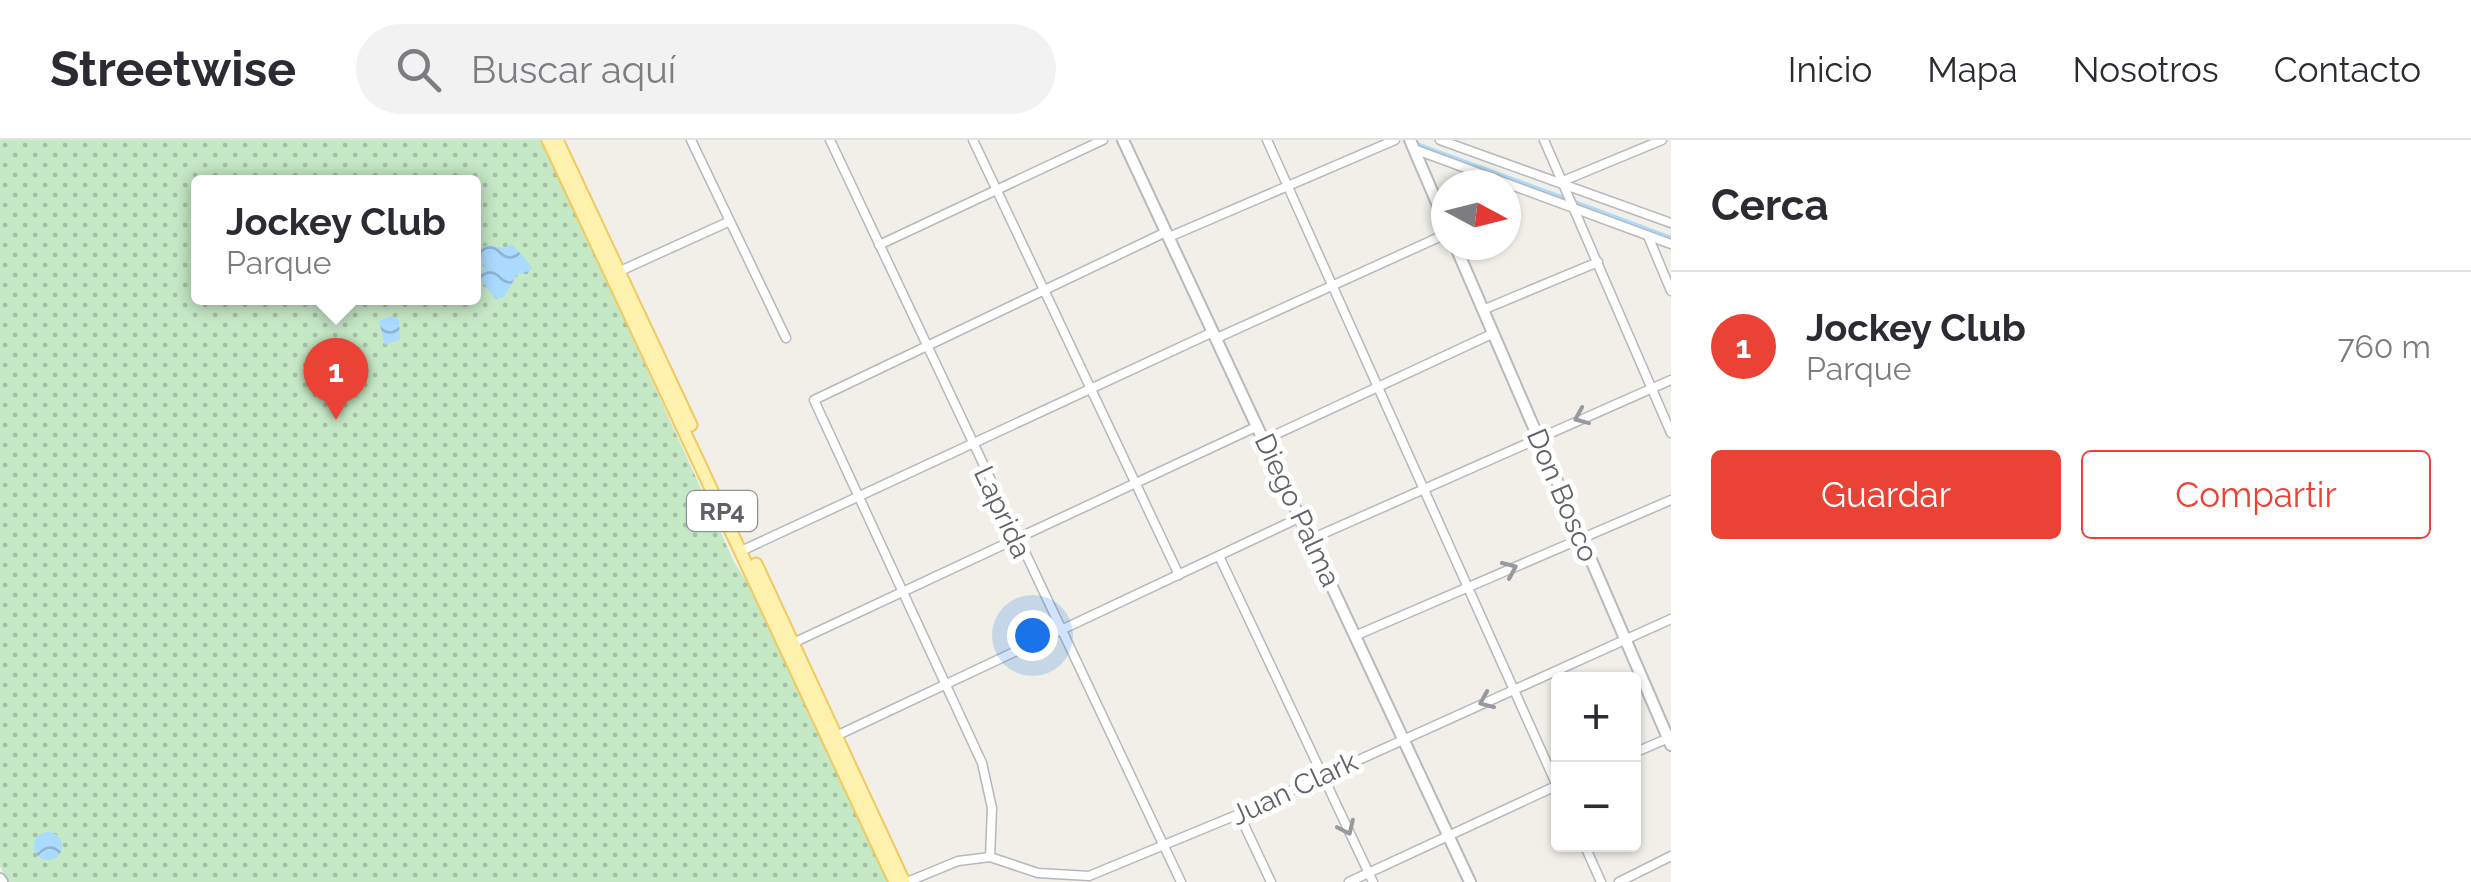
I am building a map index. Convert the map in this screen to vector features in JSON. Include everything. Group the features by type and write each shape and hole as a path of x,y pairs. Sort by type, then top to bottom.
{"main road":[{"name":"RP4","path":"548,140 615,273"},
{"name":"RP4","path":"557,140 895,882"},
{"name":"Diego Palma","path":"1124,140 1470,882"},
{"path":"1412,145 1431,189"},
{"name":"Don Bosco","path":"1462,260 1670,740"},
{"name":"RP4","path":"744,550 906,882"}],"street":[{"path":"691,140 786,338"},
{"name":"Laprida","path":"830,140 1181,882"},
{"path":"973,140 1179,576"},
{"path":"880,246 1103,140"},
{"path":"1267,140 1551,771"},
{"path":"906,882 958,861 990,857 990,790 947,685 814,400 1041,290 1395,140"},
{"path":"1440,140 1671,223"},
{"path":"1544,140 1671,433"},
{"path":"1564,186 1664,140 1671,150"},
{"path":"1412,145 1671,244"},
{"path":"615,273 728,222"},
{"path":"1648,236 1671,291"},
{"path":"744,550 1089,390 1333,287 1431,241"},
{"path":"1485,310 1598,262"},
{"path":"1264,440 1494,333"},
{"path":"1311,539 1671,380"},
{"path":"793,644 1258,426"},
{"path":"1357,635 1671,500"},
{"path":"836,736 1301,517"},
{"path":"1218,556 1373,882"},
{"name":"Juan Clark","path":"990,857 1038,873 1089,876 1239,814 1404,736 1671,619"},
{"path":"1641,750 1670,740"},
{"path":"1349,882 1551,789"},
{"path":"1239,814 1271,882"},
{"path":"1588,852 1601,882"},
{"path":"1619,882 1671,856"},
{"path":"1038,873 1044,882"}],"green space":[{"path":"0,140 543,140 734,562 759,601 889,882 7,882 0,866"}],"water":[{"path":"512,244 532,267 527,274 518,273 504,297 496,299 481,280 485,267 481,248"},
{"path":"391,316 399,320 400,339 385,345 379,321"},
{"path":"48,832 58,836 62,846 58,856 48,860 38,856 34,846 38,836"}],"waterway":[{"path":"1416,143 1566,198"},
{"path":"1574,201 1671,237"}],"place":[{"name":"Jockey Club","path":"336,420"}]}
